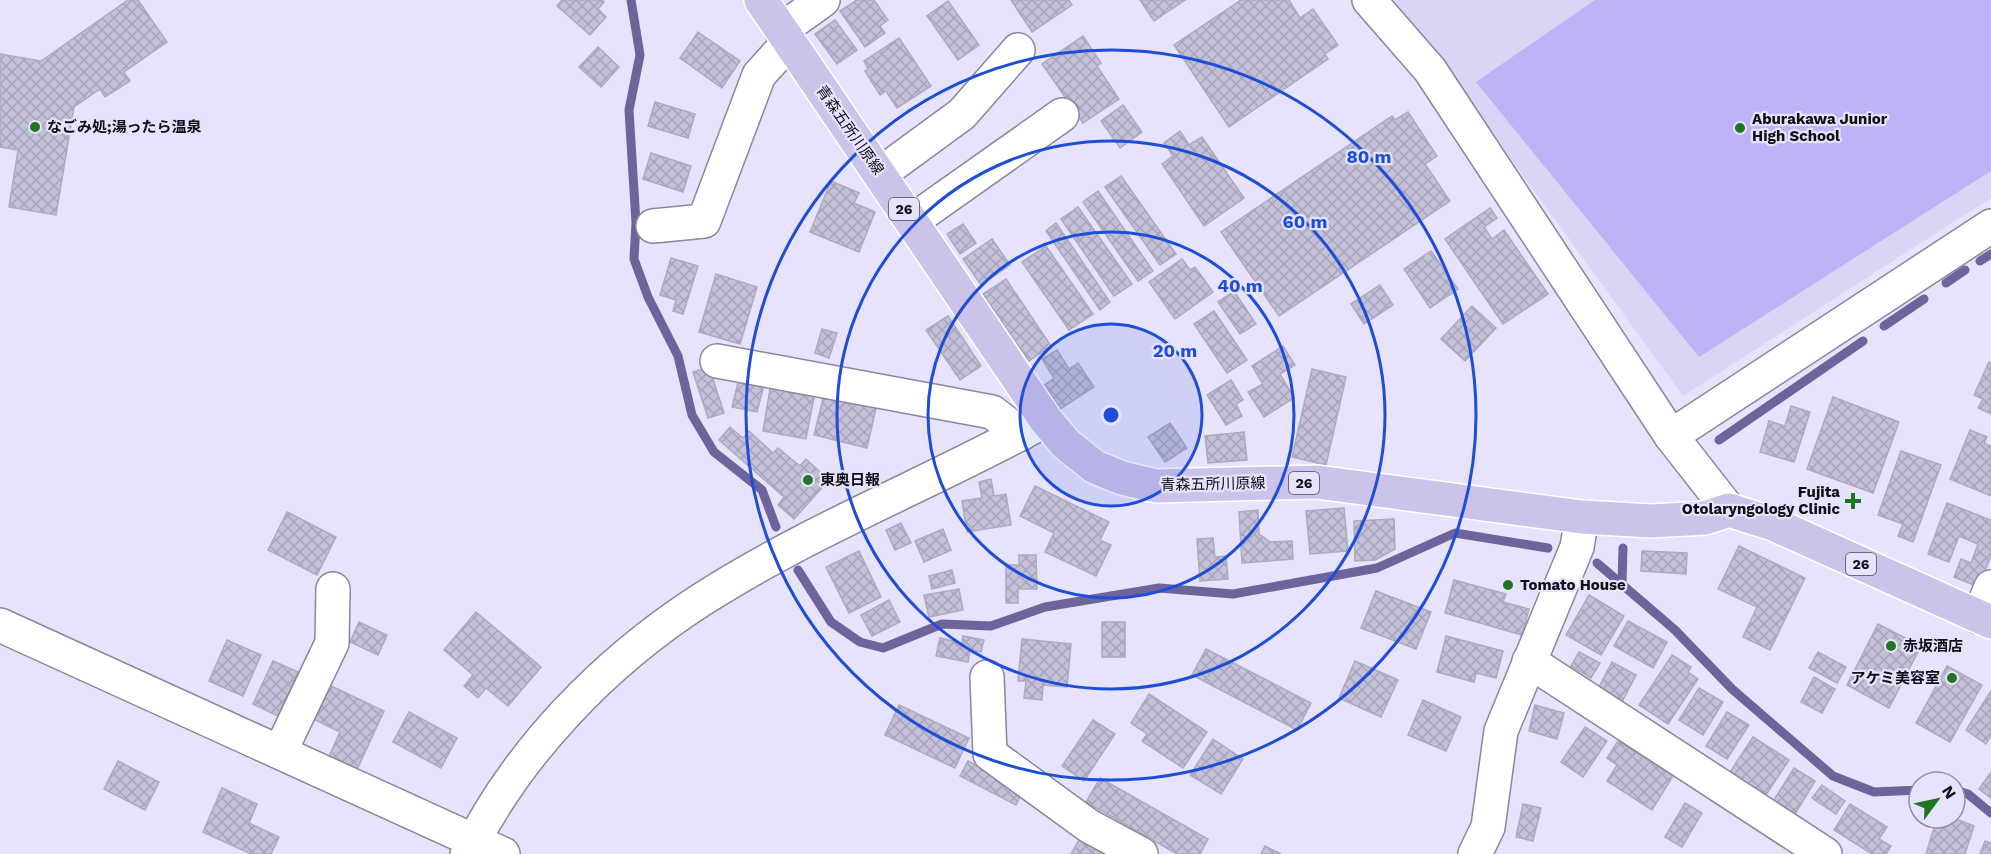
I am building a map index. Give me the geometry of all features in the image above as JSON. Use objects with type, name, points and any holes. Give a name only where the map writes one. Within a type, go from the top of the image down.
[{"type":"main road","name":"青森五所川原線","points":[[760,0],[912,221],[1033,427],[1066,444],[1095,468],[1122,478],[1156,486],[1317,482],[1582,517],[1651,521],[1705,518],[1729,510]]},
{"type":"main road","name":"26","points":[[1729,510],[1773,524],[1985,620]]},
{"type":"street","points":[[653,226],[704,221],[759,75],[785,36],[824,0]]},
{"type":"street","points":[[1369,0],[1430,70],[1671,436],[1729,510]]},
{"type":"street","points":[[880,174],[962,114],[1018,50]]},
{"type":"street","points":[[912,221],[1062,115]]},
{"type":"street","points":[[1671,436],[1991,226]]},
{"type":"street","points":[[717,361],[992,412],[1033,427]]},
{"type":"street","points":[[471,847],[516,774],[555,725],[630,651],[700,600],[784,552],[1033,427]]},
{"type":"street","points":[[1475,854],[1488,827],[1501,731],[1577,547],[1582,517]]},
{"type":"street","points":[[1985,620],[1991,587]]},
{"type":"street","points":[[280,752],[332,643],[333,589]]},
{"type":"street","points":[[0,625],[280,752],[471,847],[503,854]]},
{"type":"street","points":[[1529,661],[1825,854]]},
{"type":"street","points":[[987,677],[990,754],[1089,826],[1141,854]]},
{"type":"shaded area","name":"Aburakawa Junior High School","points":[[1387,0],[1991,0],[1991,198],[1683,396],[1437,57]]},
{"type":"shaded area","name":"Aburakawa Junior High School","points":[[1595,0],[1991,0],[1991,171],[1699,357],[1476,82]]},
{"type":"building","name":"なごみ処;湯ったら温泉","points":[[128,0],[138,0],[167,42],[124,72],[130,81],[105,97],[100,89],[74,107],[56,215],[9,207],[18,150],[0,147],[0,54],[41,61]]},
{"type":"building","points":[[562,0],[602,0],[604,2],[598,9],[606,17],[590,35],[557,6]]},
{"type":"building","points":[[857,0],[874,0],[888,20],[880,26],[885,33],[865,47],[840,11]]},
{"type":"building","points":[[1011,0],[1069,0],[1072,5],[1032,32]]},
{"type":"building","points":[[1140,0],[1185,0],[1154,21]]},
{"type":"building","points":[[1241,0],[1289,0],[1300,18],[1313,9],[1338,45],[1325,54],[1328,59],[1229,127],[1174,45]]},
{"type":"building","points":[[948,1],[979,45],[958,60],[927,16]]},
{"type":"building","points":[[835,20],[857,50],[837,64],[815,34]]},
{"type":"building","points":[[698,32],[740,61],[722,88],[680,58]]},
{"type":"building","points":[[1083,36],[1101,63],[1097,66],[1119,99],[1083,123],[1042,64]]},
{"type":"building","points":[[899,38],[931,86],[897,108],[886,91],[880,95],[865,71],[868,69],[864,61]]},
{"type":"building","points":[[598,47],[619,67],[601,87],[579,67]]},
{"type":"building","points":[[655,102],[695,114],[688,138],[648,126]]},
{"type":"building","points":[[1123,105],[1142,132],[1120,148],[1101,121]]},
{"type":"building","points":[[1408,112],[1437,156],[1425,164],[1450,201],[1279,316],[1221,232],[1392,116],[1395,120]]},
{"type":"building","points":[[1180,131],[1189,145],[1202,137],[1244,198],[1204,226],[1162,164],[1173,156],[1164,143]]},
{"type":"building","points":[[651,153],[691,166],[683,192],[643,179]]},
{"type":"building","points":[[1121,176],[1176,254],[1160,265],[1105,187]]},
{"type":"building","points":[[831,181],[859,193],[854,203],[875,212],[859,252],[810,232]]},
{"type":"building","points":[[1098,191],[1153,271],[1138,281],[1083,202]]},
{"type":"building","points":[[1078,207],[1132,284],[1114,296],[1061,219]]},
{"type":"building","points":[[1490,208],[1497,218],[1484,227],[1492,239],[1504,230],[1548,294],[1503,324],[1445,239]]},
{"type":"building","points":[[1056,223],[1110,302],[1100,310],[1046,231]]},
{"type":"building","points":[[963,224],[976,243],[960,254],[947,234]]},
{"type":"building","points":[[992,239],[1010,265],[981,285],[963,259]]},
{"type":"building","points":[[1046,246],[1093,314],[1069,330],[1022,262]]},
{"type":"building","points":[[1431,251],[1458,289],[1430,308],[1404,269]]},
{"type":"building","points":[[671,258],[698,266],[683,314],[673,311],[676,300],[660,295]]},
{"type":"building","points":[[1182,259],[1190,270],[1195,267],[1213,292],[1175,319],[1149,282]]},
{"type":"building","points":[[716,274],[757,287],[740,344],[699,332]]},
{"type":"building","points":[[1006,279],[1051,346],[1029,361],[983,294]]},
{"type":"building","points":[[1380,285],[1393,305],[1364,324],[1351,304]]},
{"type":"building","points":[[1234,291],[1256,324],[1240,334],[1218,302]]},
{"type":"building","points":[[1472,306],[1496,328],[1465,361],[1441,339]]},
{"type":"building","points":[[1214,311],[1247,360],[1227,373],[1194,324]]},
{"type":"building","points":[[948,316],[981,366],[960,380],[926,330]]},
{"type":"building","points":[[822,329],[837,333],[829,358],[815,353]]},
{"type":"building","points":[[1283,346],[1295,365],[1280,374],[1294,398],[1264,417],[1248,392],[1263,384],[1252,366]]},
{"type":"building","points":[[1057,350],[1069,369],[1078,363],[1094,387],[1060,409],[1045,385],[1054,378],[1042,359]]},
{"type":"building","points":[[1989,362],[1991,363],[1991,414],[1978,408],[1983,399],[1974,395]]},
{"type":"building","points":[[709,367],[724,413],[708,418],[693,372]]},
{"type":"building","points":[[1312,369],[1346,377],[1326,465],[1292,457]]},
{"type":"building","points":[[740,375],[765,381],[757,412],[732,407]]},
{"type":"building","points":[[1231,380],[1243,400],[1236,404],[1242,416],[1226,425],[1207,395]]},
{"type":"building","points":[[771,383],[815,392],[806,439],[763,431]]},
{"type":"building","points":[[824,395],[876,408],[867,448],[814,435]]},
{"type":"building","points":[[1833,397],[1899,422],[1873,493],[1807,469]]},
{"type":"building","points":[[1791,406],[1810,412],[1794,462],[1760,452],[1769,421],[1785,426]]},
{"type":"building","points":[[1170,423],[1187,448],[1165,462],[1148,437]]},
{"type":"building","points":[[730,427],[743,438],[749,431],[773,453],[778,448],[800,466],[806,459],[829,480],[794,519],[778,505],[784,497],[719,440]]},
{"type":"building","points":[[1970,430],[1987,437],[1984,443],[1991,446],[1991,496],[1950,479]]},
{"type":"building","points":[[1244,432],[1247,460],[1208,463],[1205,436]]},
{"type":"building","points":[[1901,451],[1941,465],[1913,542],[1898,536],[1903,524],[1878,515]]},
{"type":"building","points":[[991,479],[994,496],[1006,494],[1011,525],[967,532],[962,501],[982,498],[979,482]]},
{"type":"building","points":[[1035,486],[1109,522],[1100,540],[1111,545],[1096,576],[1045,552],[1054,533],[1020,516]]},
{"type":"building","points":[[1947,503],[1991,520],[1991,555],[1979,587],[1954,577],[1961,559],[1971,563],[1978,544],[1959,536],[1949,562],[1928,554]]},
{"type":"building","points":[[1344,508],[1348,551],[1310,554],[1306,511]]},
{"type":"building","points":[[1258,510],[1259,534],[1270,542],[1292,541],[1293,559],[1242,563],[1239,512]]},
{"type":"building","points":[[287,512],[336,537],[317,575],[268,550]]},
{"type":"building","points":[[1394,519],[1395,549],[1375,560],[1355,561],[1354,521]]},
{"type":"building","points":[[901,523],[911,543],[895,550],[886,530]]},
{"type":"building","points":[[943,529],[951,550],[924,562],[915,541]]},
{"type":"building","points":[[1213,538],[1215,557],[1226,556],[1228,579],[1200,581],[1197,539]]},
{"type":"building","points":[[1739,546],[1805,578],[1770,650],[1743,637],[1757,607],[1718,589]]},
{"type":"building","points":[[859,551],[881,597],[849,613],[826,567]]},
{"type":"building","points":[[1642,551],[1687,553],[1686,574],[1641,571]]},
{"type":"building","points":[[1019,555],[1036,555],[1037,589],[1018,589],[1018,603],[1006,603],[1006,565],[1019,565]]},
{"type":"building","points":[[952,570],[955,583],[932,589],[929,576]]},
{"type":"building","points":[[1454,580],[1506,594],[1503,602],[1529,609],[1522,635],[1445,613]]},
{"type":"building","points":[[959,589],[963,610],[929,617],[924,595]]},
{"type":"building","points":[[1376,591],[1431,612],[1416,649],[1361,628]]},
{"type":"building","points":[[1589,595],[1624,616],[1601,655],[1566,635]]},
{"type":"building","points":[[889,600],[900,622],[872,636],[861,615]]},
{"type":"building","points":[[476,612],[541,667],[508,706],[486,688],[478,698],[464,686],[473,675],[444,650]]},
{"type":"building","points":[[1628,621],[1667,642],[1653,668],[1614,646]]},
{"type":"building","points":[[359,622],[387,635],[378,655],[350,642]]},
{"type":"building","points":[[1102,622],[1125,622],[1125,657],[1102,657]]},
{"type":"building","points":[[1878,624],[1921,646],[1889,708],[1847,685]]},
{"type":"building","points":[[963,636],[984,640],[981,652],[970,650],[968,662],[936,656],[940,638],[962,643]]},
{"type":"building","points":[[1446,636],[1503,651],[1496,678],[1476,673],[1474,682],[1437,672]]},
{"type":"building","points":[[1022,639],[1071,644],[1067,687],[1043,685],[1042,700],[1024,698],[1026,681],[1018,681]]},
{"type":"building","points":[[227,640],[261,655],[243,696],[209,681]]},
{"type":"building","points":[[1206,649],[1311,703],[1297,730],[1192,675]]},
{"type":"building","points":[[1579,652],[1600,663],[1591,678],[1571,666]]},
{"type":"building","points":[[1818,652],[1846,667],[1837,683],[1809,668]]},
{"type":"building","points":[[1672,655],[1691,667],[1688,672],[1698,679],[1668,724],[1639,705]]},
{"type":"building","points":[[273,661],[298,672],[278,716],[253,704]]},
{"type":"building","points":[[1355,661],[1398,680],[1381,717],[1339,698]]},
{"type":"building","points":[[1612,662],[1636,675],[1622,702],[1598,689]]},
{"type":"building","points":[[1947,666],[1982,685],[1950,742],[1916,723]]},
{"type":"building","points":[[1814,677],[1835,689],[1822,713],[1801,702]]},
{"type":"building","points":[[323,682],[384,711],[355,774],[327,761],[340,732],[307,716]]},
{"type":"building","points":[[1699,688],[1723,702],[1703,735],[1679,720]]},
{"type":"building","points":[[1991,691],[1991,735],[1986,744],[1966,730]]},
{"type":"building","points":[[1149,694],[1207,732],[1183,768],[1142,741],[1147,734],[1131,723]]},
{"type":"building","points":[[1423,700],[1461,717],[1446,751],[1408,735]]},
{"type":"building","points":[[899,705],[969,738],[955,768],[885,735]]},
{"type":"building","points":[[1535,705],[1564,713],[1557,739],[1529,731]]},
{"type":"building","points":[[409,712],[457,738],[441,768],[393,742]]},
{"type":"building","points":[[1727,712],[1749,725],[1727,759],[1706,746]]},
{"type":"building","points":[[1093,720],[1115,734],[1084,781],[1062,766]]},
{"type":"building","points":[[1585,727],[1607,741],[1583,777],[1561,762]]},
{"type":"building","points":[[1753,737],[1789,760],[1766,795],[1730,772]]},
{"type":"building","points":[[1213,739],[1243,759],[1221,794],[1190,775]]},
{"type":"building","points":[[1618,741],[1673,776],[1652,810],[1607,781],[1617,765],[1607,758]]},
{"type":"building","points":[[118,761],[159,782],[145,810],[104,789]]},
{"type":"building","points":[[968,761],[1024,789],[1016,805],[960,776]]},
{"type":"building","points":[[1794,768],[1815,781],[1794,816],[1772,803]]},
{"type":"building","points":[[1991,772],[1991,798],[1979,789]]},
{"type":"building","points":[[1100,778],[1208,839],[1200,854],[1177,854],[1086,802]]},
{"type":"building","points":[[1822,785],[1845,801],[1836,814],[1812,798]]},
{"type":"building","points":[[222,788],[257,804],[249,823],[279,837],[271,854],[251,854],[203,832]]},
{"type":"building","points":[[1685,803],[1702,813],[1682,847],[1665,837]]},
{"type":"building","points":[[1523,804],[1541,808],[1533,841],[1516,837]]},
{"type":"building","points":[[1850,804],[1887,827],[1879,839],[1891,846],[1886,854],[1872,854],[1834,830]]},
{"type":"building","points":[[1967,823],[1974,826],[1965,854],[1926,854],[1933,830],[1967,830]]},
{"type":"building","points":[[1080,838],[1109,854],[1071,854]]},
{"type":"building","points":[[1985,841],[1991,843],[1991,854],[1980,854]]},
{"type":"building","points":[[1265,846],[1281,854],[1261,854]]},
{"type":"waterway","points":[[631,0],[640,55],[629,110],[636,223],[634,259],[648,297],[678,356],[692,415],[714,452],[762,490],[776,527]]},
{"type":"waterway","points":[[1980,261],[1991,254]]},
{"type":"waterway","points":[[1946,283],[1965,270]]},
{"type":"waterway","points":[[1884,326],[1924,299]]},
{"type":"waterway","points":[[1719,440],[1863,341]]},
{"type":"waterway","points":[[798,570],[831,622],[860,642],[883,648],[942,624],[991,626],[1045,607],[1159,588],[1233,594],[1377,568],[1455,533],[1548,548]]},
{"type":"waterway","points":[[1622,582],[1623,548]]},
{"type":"waterway","points":[[1597,563],[1675,630],[1732,689],[1833,776],[1874,792],[1907,791]]},
{"type":"waterway","points":[[1967,794],[1991,813]]},
{"type":"place","name":"なごみ処;湯ったら温泉","points":[[35,127]]},
{"type":"place","name":"Aburakawa Junior High School","points":[[1740,128]]},
{"type":"place","name":"東奥日報","points":[[808,480]]},
{"type":"place","name":"Fujita Otolaryngology Clinic","points":[[1853,501]]},
{"type":"place","name":"Tomato House","points":[[1508,585]]},
{"type":"place","name":"赤坂酒店","points":[[1891,646]]},
{"type":"place","name":"アケミ美容室","points":[[1952,678]]}]
